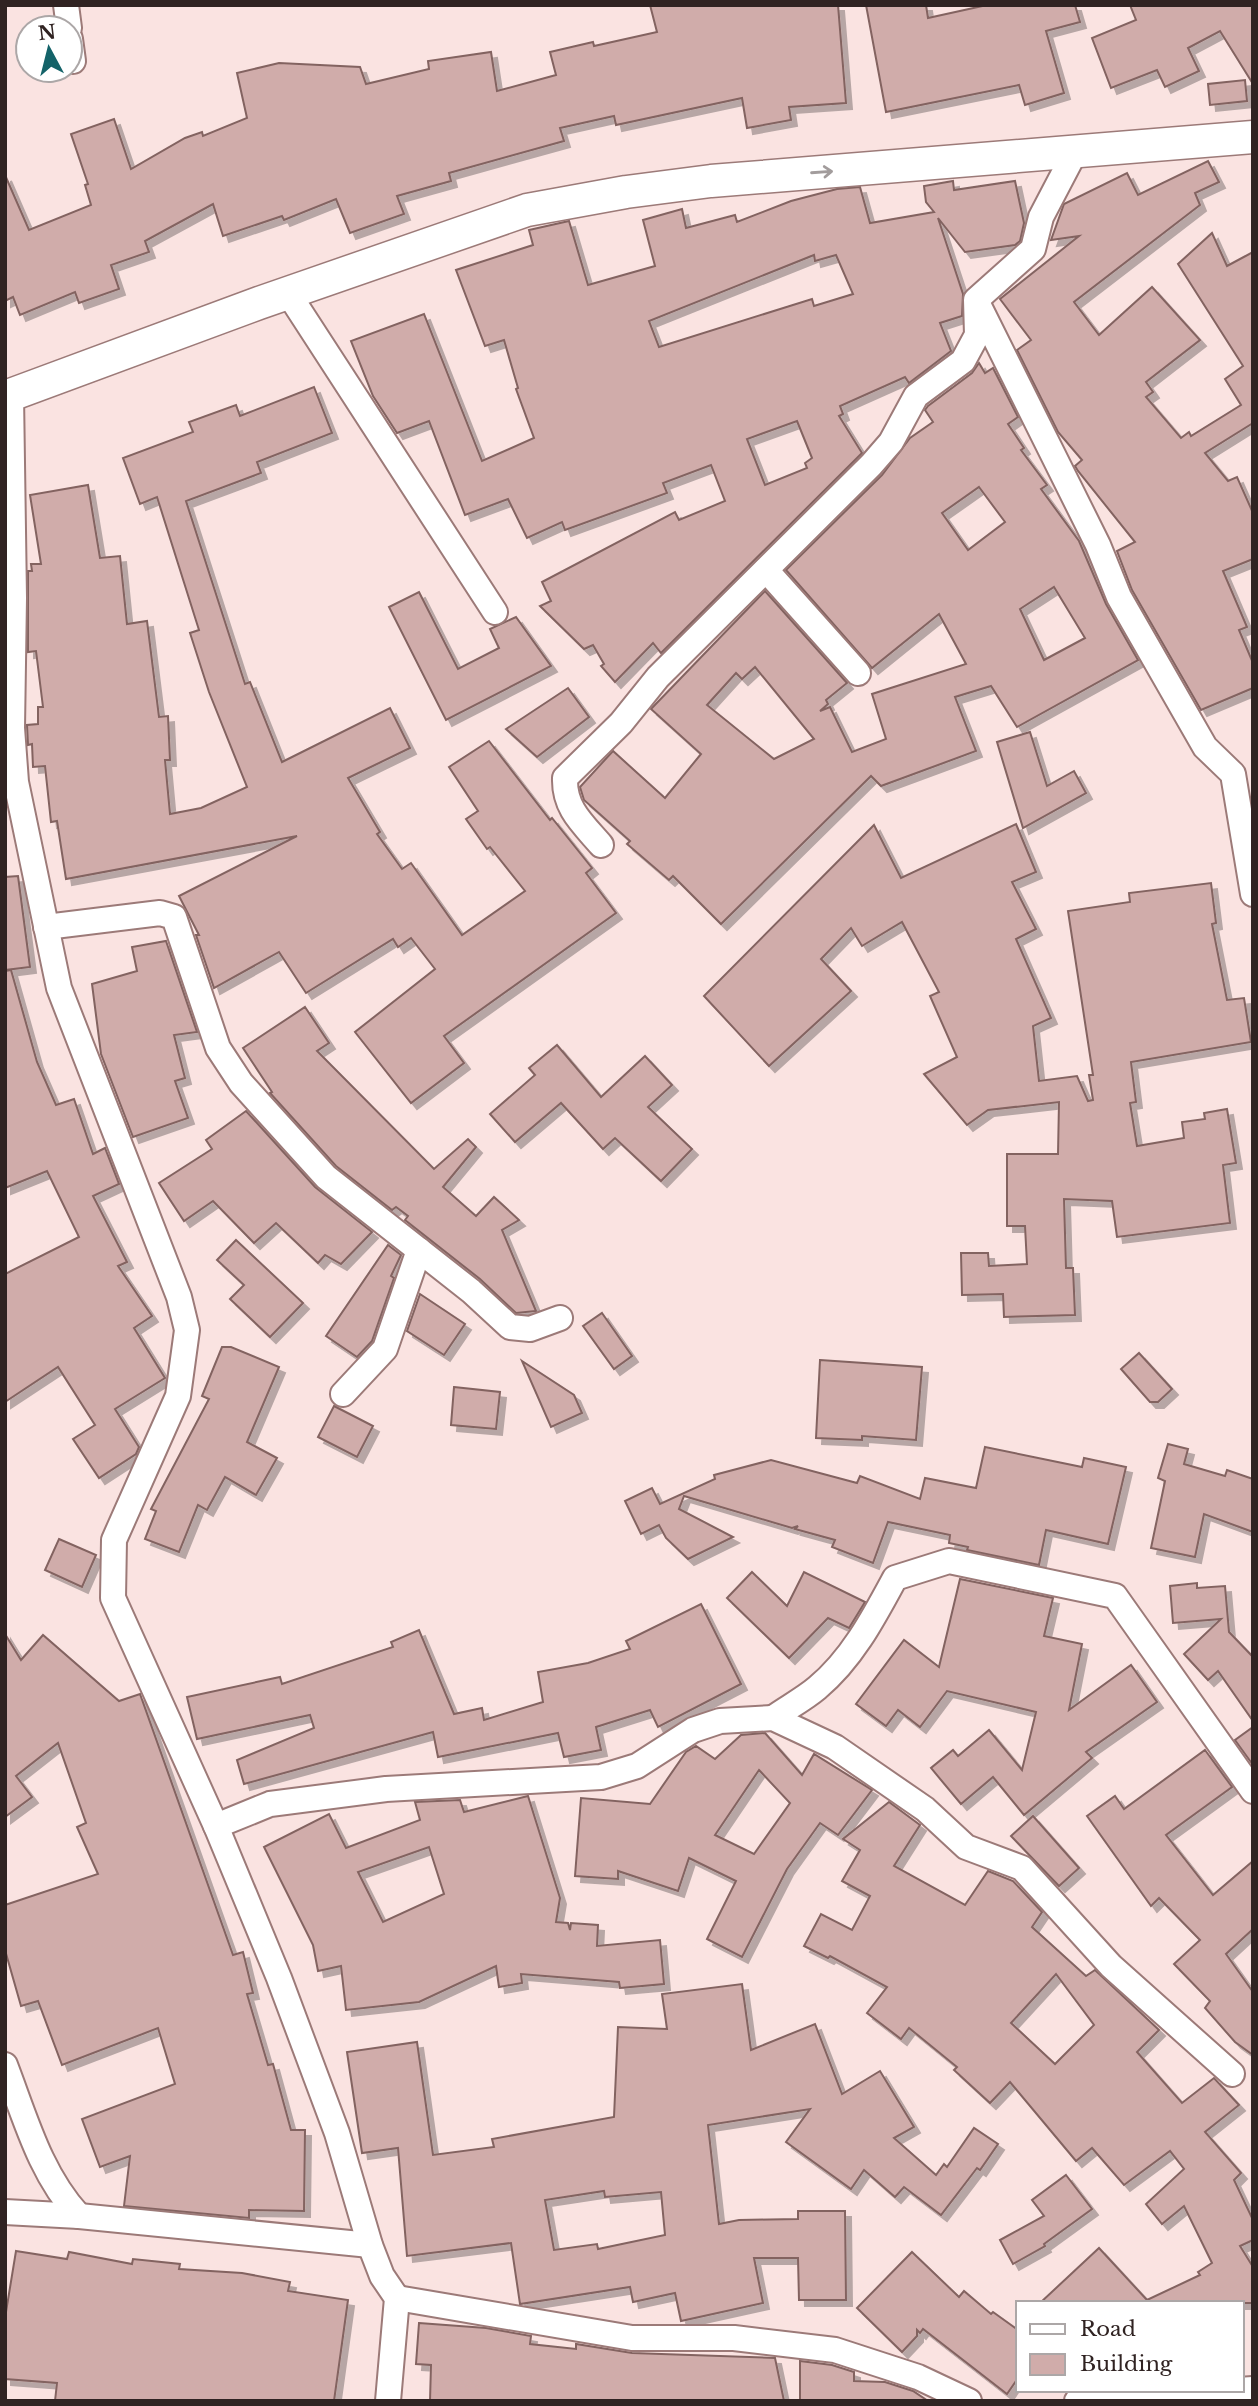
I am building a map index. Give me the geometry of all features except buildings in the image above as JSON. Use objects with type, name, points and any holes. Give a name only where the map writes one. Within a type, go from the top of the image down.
[{"type":"main road","points":[[7,389],[470,209],[583,178],[753,157],[1253,120]]},
{"type":"main road","points":[[7,389],[496,220],[558,204],[711,181],[1253,137]]},
{"type":"street","points":[[601,845],[572,812],[565,796],[565,778],[621,723],[658,677],[891,442],[916,396],[963,361],[976,335],[976,300],[1033,249],[1041,217],[1075,152]]},
{"type":"street","points":[[288,293],[495,612]]},
{"type":"street","points":[[976,300],[1098,545],[1119,597],[1205,747],[1243,773],[1253,894]]},
{"type":"street","points":[[7,389],[15,598],[12,728],[16,782],[58,988],[176,1288],[187,1330],[177,1396],[114,1540],[113,1598],[216,1826],[279,1978],[332,2120],[370,2245],[382,2276],[397,2298],[388,2401]]},
{"type":"street","points":[[766,570],[858,674]]},
{"type":"street","points":[[46,927],[160,913],[174,917],[218,1048],[241,1083],[326,1177],[471,1290],[510,1327],[530,1329],[559,1318]]},
{"type":"street","points":[[343,1394],[385,1349],[418,1250]]},
{"type":"street","points":[[773,1718],[819,1687],[844,1659],[862,1637],[895,1578],[949,1561],[1115,1596],[1253,1791]]},
{"type":"street","points":[[216,1826],[270,1804],[360,1792],[601,1777],[637,1766],[693,1730],[720,1721],[773,1718],[835,1748],[925,1809],[967,1846],[1022,1868],[1111,1966],[1232,2074]]},
{"type":"street","points":[[5,2065],[42,2161],[59,2195],[79,2216]]},
{"type":"street","points":[[5,2212],[79,2216],[370,2245]]},
{"type":"street","points":[[397,2298],[632,2339],[734,2338],[835,2350],[918,2377],[968,2401]]},
{"type":"street","points":[[1077,2401],[1209,2392]]}]
